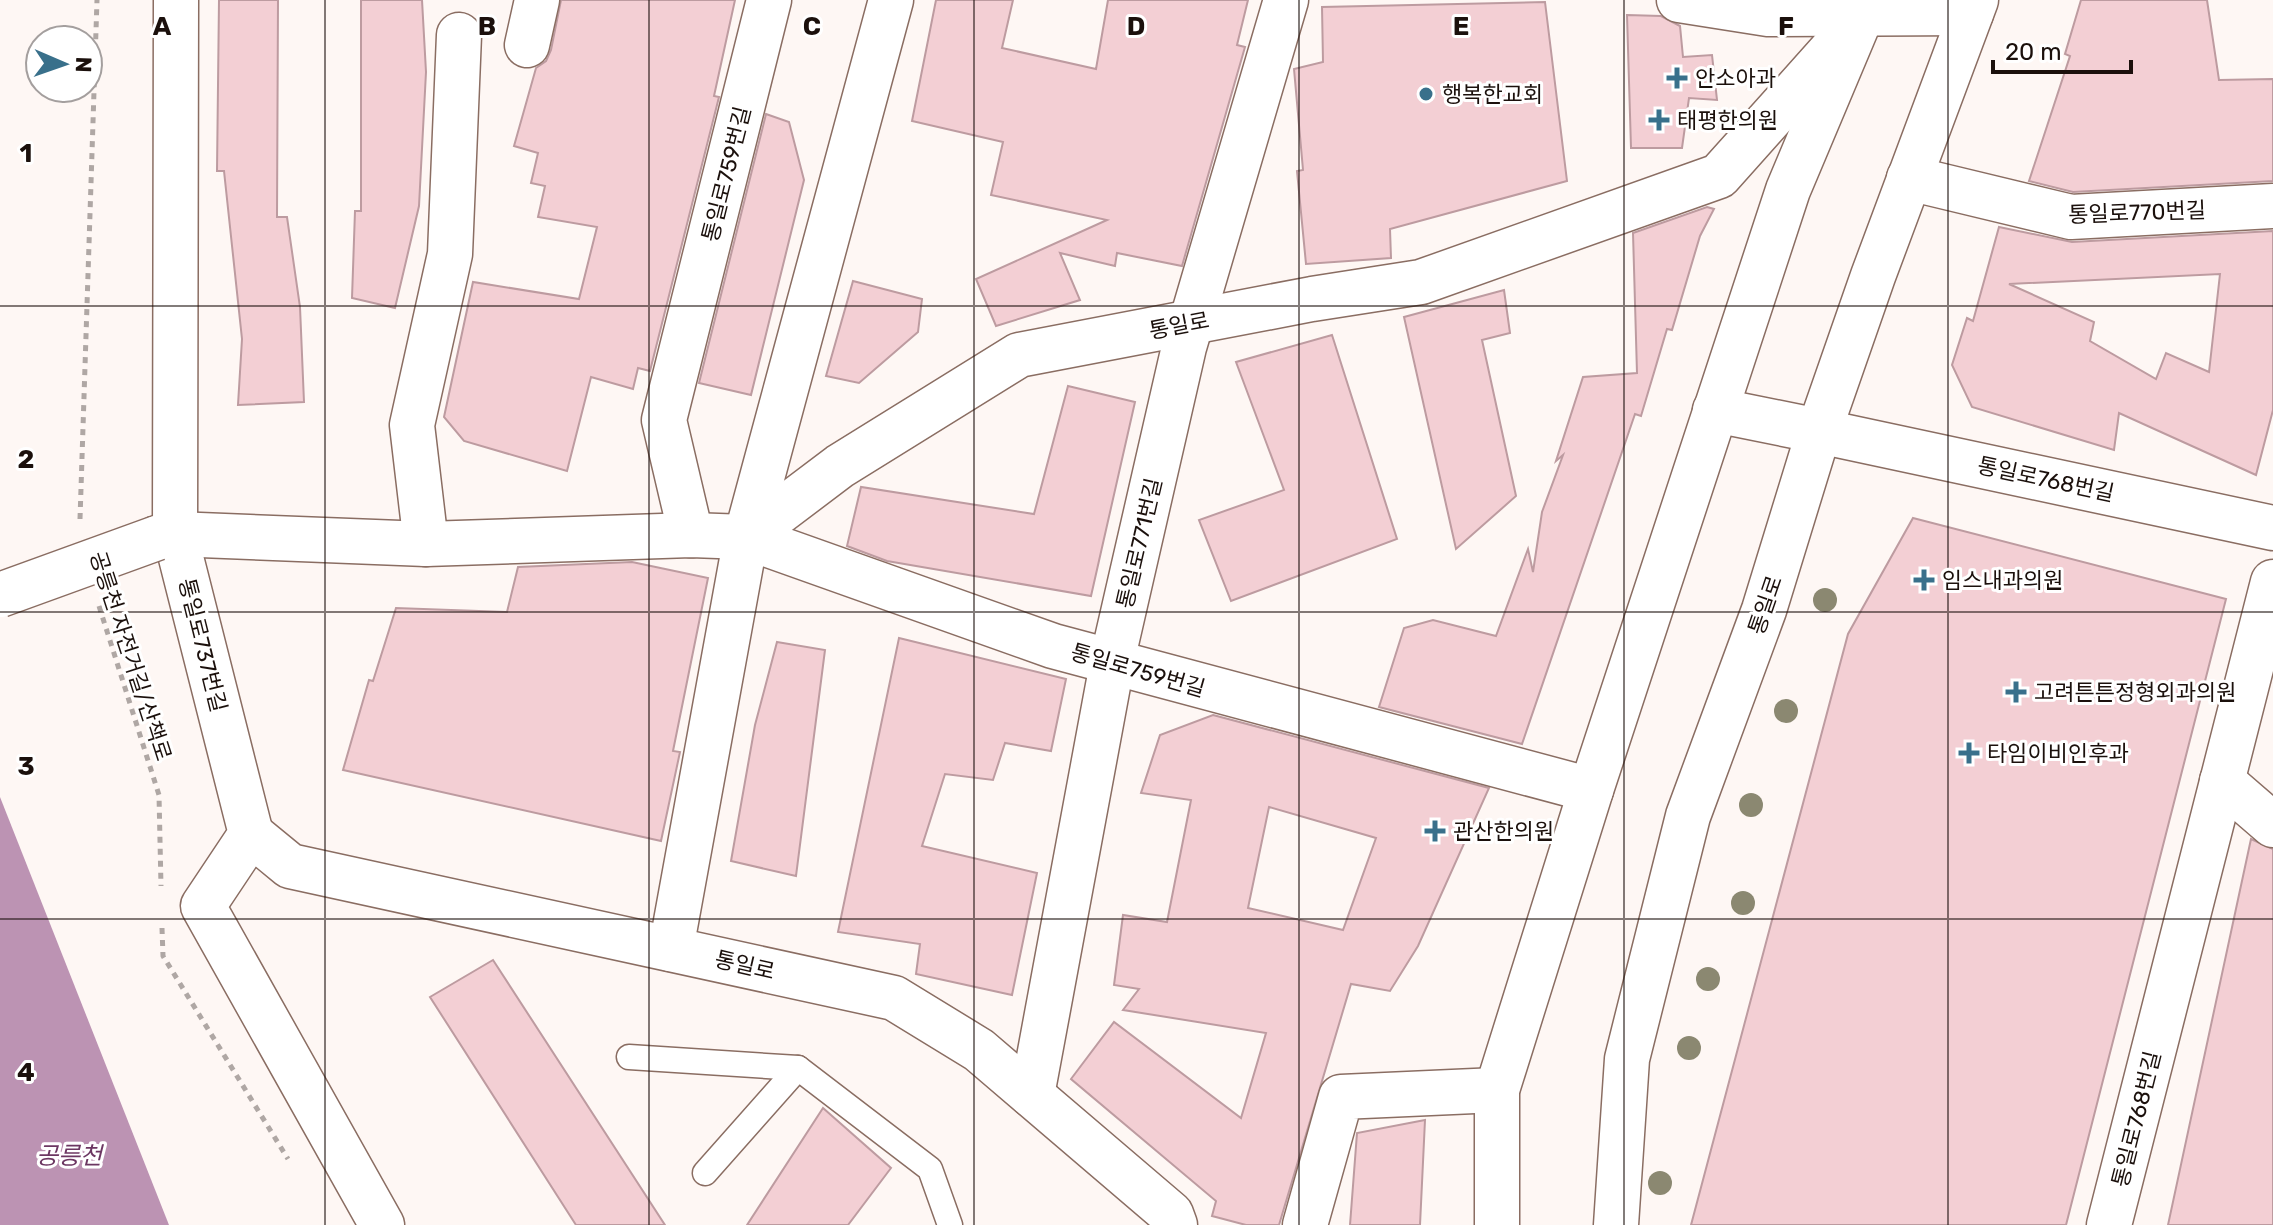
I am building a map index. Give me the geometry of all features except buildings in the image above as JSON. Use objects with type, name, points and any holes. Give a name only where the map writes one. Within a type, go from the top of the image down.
[{"type":"street","name":"통일로737번길","points":[[176,0],[166,536],[251,834]]},
{"type":"street","points":[[527,45],[537,0]]},
{"type":"street","name":"통일로759번길","points":[[691,535],[664,420],[769,0]]},
{"type":"street","points":[[671,949],[746,537],[891,0]]},
{"type":"street","name":"통일로771번길","points":[[1032,1095],[1112,663],[1192,322],[1286,0]]},
{"type":"street","points":[[1679,0],[1768,14],[1866,7],[1974,6]]},
{"type":"street","name":"통일로","points":[[1616,1225],[1627,1059],[1688,816],[1764,610],[1819,431],[1974,6]]},
{"type":"street","points":[[1497,1225],[1497,1090],[1591,790],[1788,190],[1866,7]]},
{"type":"street","name":"통일로","points":[[746,537],[840,466],[1019,355],[1421,282],[1719,176],[1866,7]]},
{"type":"street","points":[[426,544],[412,425],[450,254],[459,35]]},
{"type":"street","name":"통일로770번길","points":[[1909,178],[2071,217],[2273,206]]},
{"type":"street","name":"통일로768번길","points":[[1715,410],[2273,528]]},
{"type":"street","name":"통일로759번길","points":[[166,536],[426,544],[691,535],[746,537],[1053,646],[1591,790]]},
{"type":"street","points":[[0,595],[166,536]]},
{"type":"street","name":"통일로768번길","points":[[2109,1225],[2273,582]]},
{"type":"street","points":[[2222,781],[2273,825]]},
{"type":"street","points":[[251,834],[203,906],[382,1225]]},
{"type":"street","name":"통일로","points":[[251,834],[290,866],[894,998],[979,1050],[1171,1214],[1175,1225]]},
{"type":"street","points":[[1305,1225],[1341,1097],[1497,1090]]},
{"type":"lane","points":[[629,1057],[798,1068],[930,1169],[950,1225]]},
{"type":"lane","points":[[705,1173],[798,1068]]},
{"type":"path","name":"공릉천 자전거길/산책로","points":[[79,526],[97,0]]},
{"type":"path","name":"공릉천 자전거길/산책로","points":[[95,592],[159,795],[161,897]]},
{"type":"path","points":[[162,912],[163,956],[296,1171]]},
{"type":"water","name":"공릉천","points":[[0,797],[169,1225],[0,1225]]},
{"type":"place","name":"안소아과","points":[[1677,78]]},
{"type":"place","name":"행복한교회","points":[[1426,94]]},
{"type":"place","name":"태평한의원","points":[[1659,120]]},
{"type":"place","name":"임스내과의원","points":[[1924,580]]},
{"type":"place","name":"고려튼튼정형외과의원","points":[[2016,692]]},
{"type":"place","name":"타임이비인후과","points":[[1969,753]]},
{"type":"place","name":"관산한의원","points":[[1435,831]]}]
